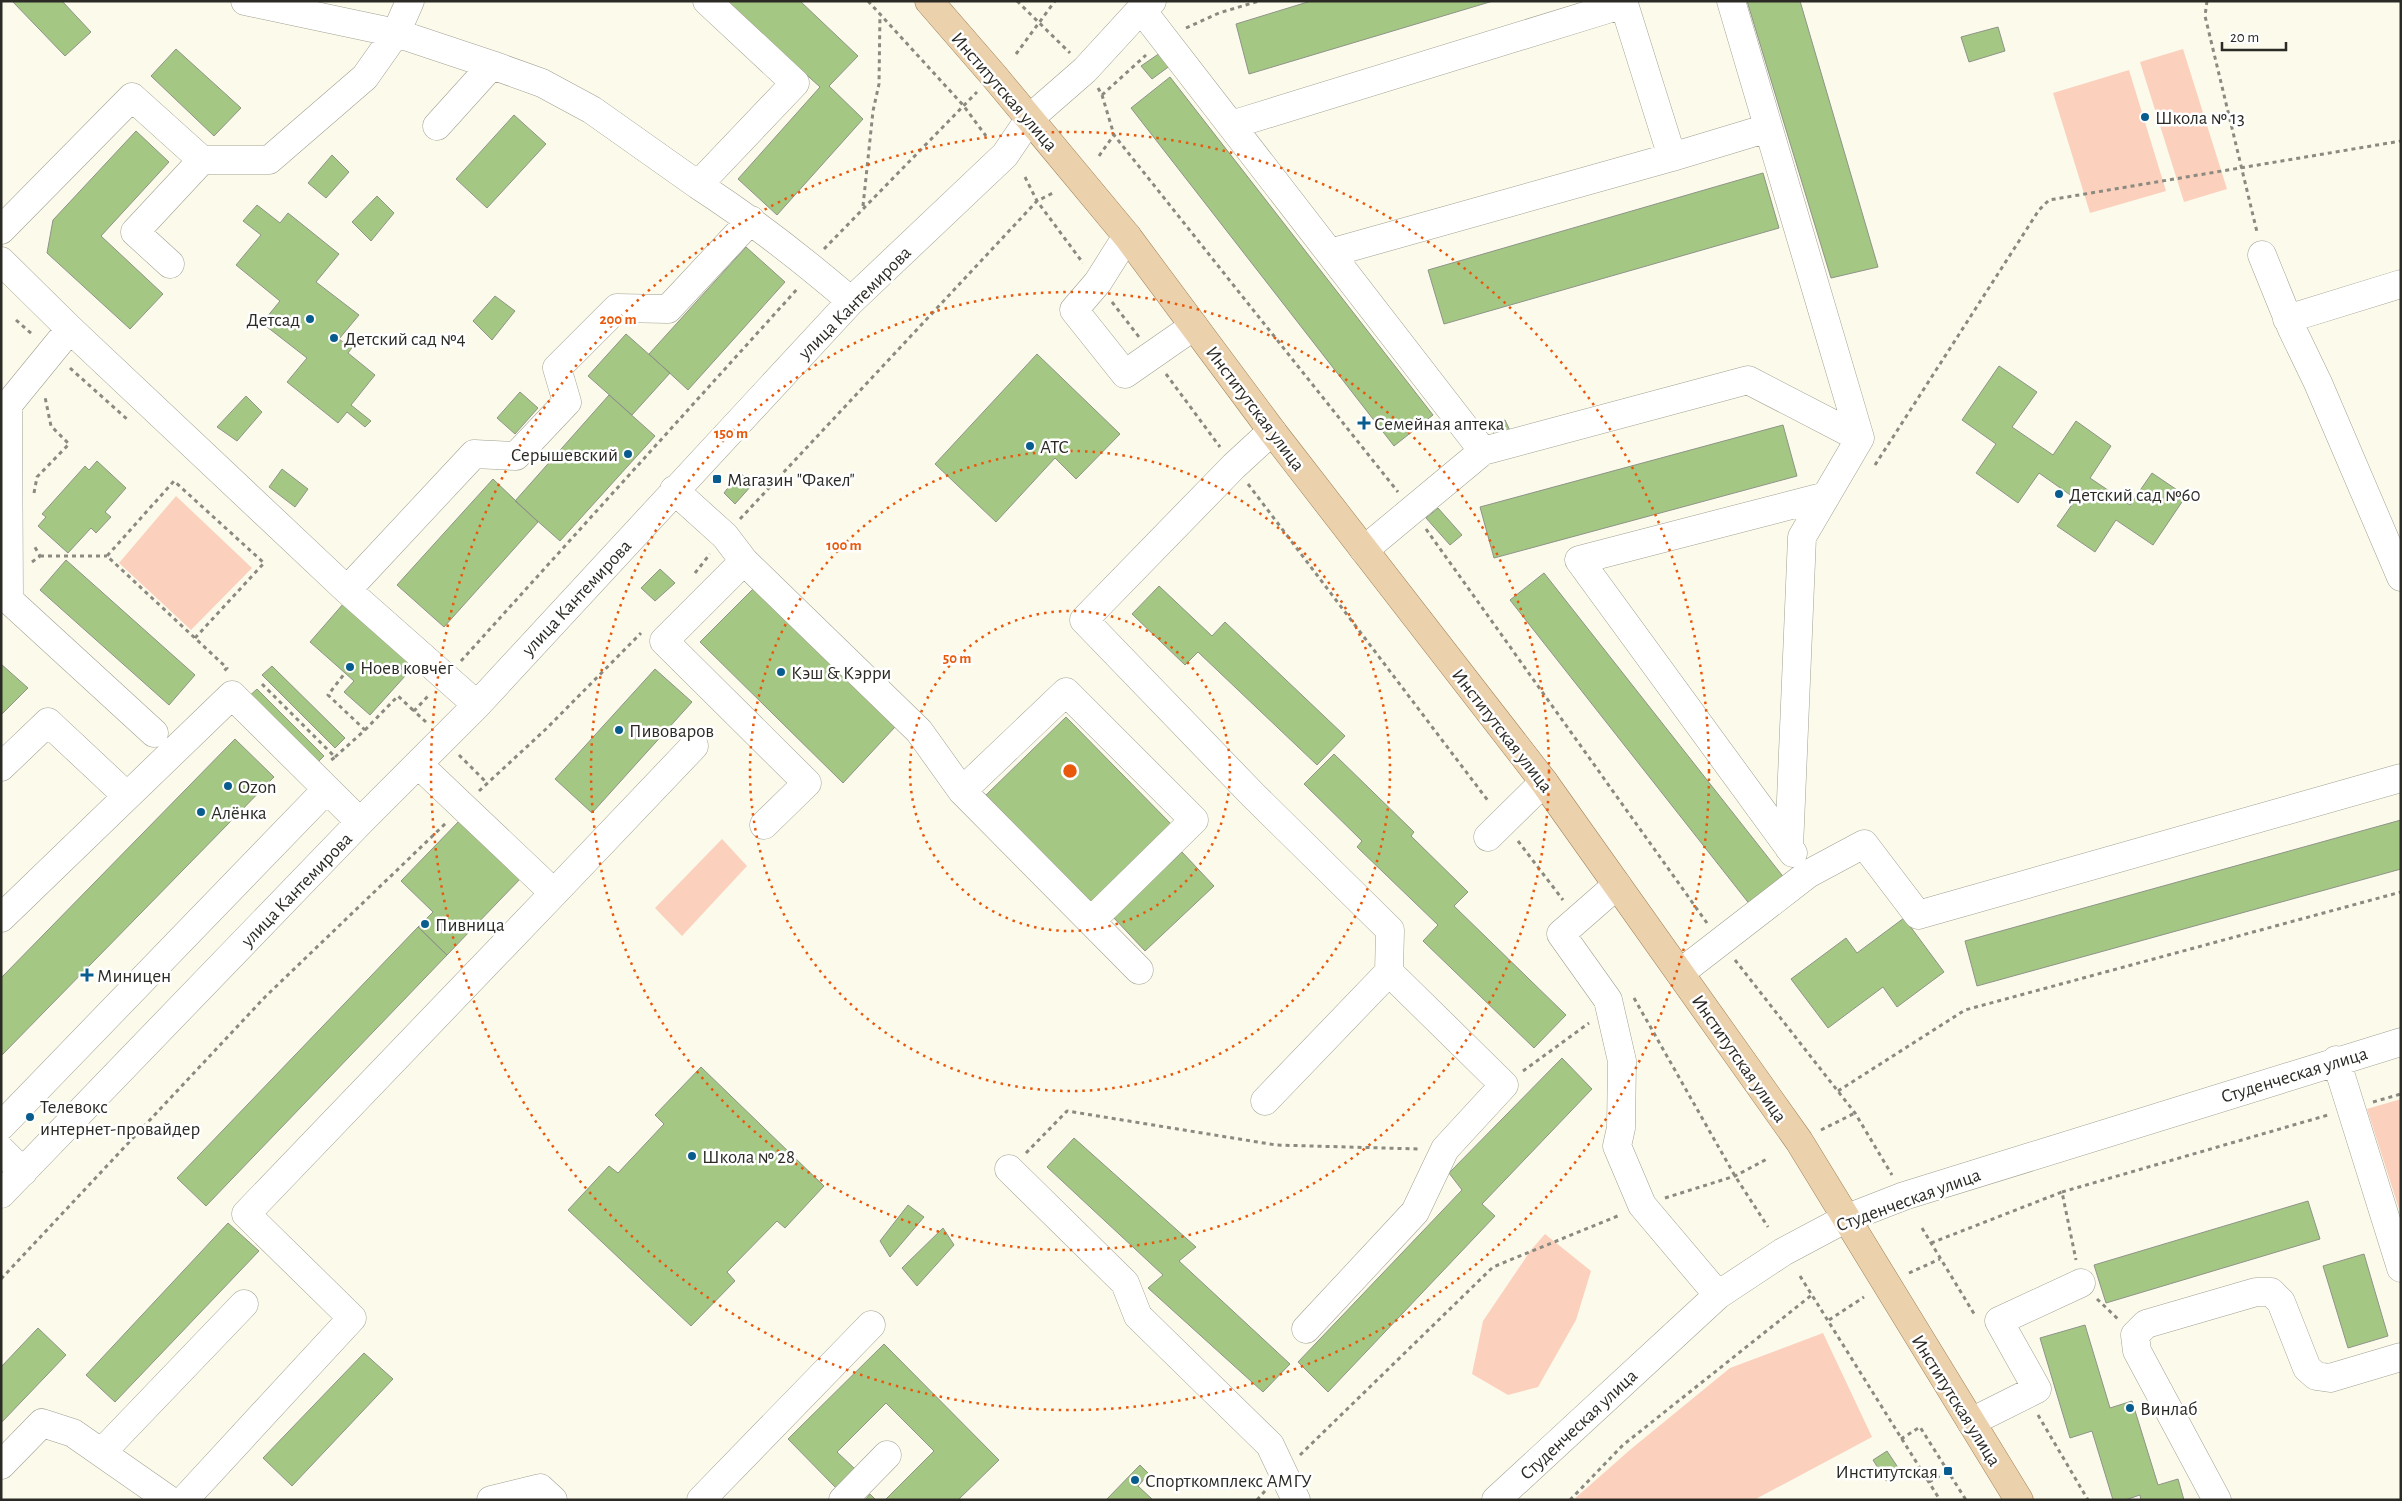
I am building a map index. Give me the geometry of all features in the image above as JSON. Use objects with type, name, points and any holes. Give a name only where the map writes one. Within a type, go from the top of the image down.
[{"type":"main road","name":"Институтская улица","points":[[928,1],[1030,118],[1127,236],[1272,431],[1544,782],[1799,1142],[2019,1500]]},
{"type":"street","points":[[245,1],[396,33],[542,83],[592,110],[751,220],[811,266],[852,301]]},
{"type":"street","points":[[1,230],[132,97],[202,160],[269,160],[366,77],[396,33],[410,1]]},
{"type":"street","points":[[698,184],[795,83],[707,1]]},
{"type":"street","points":[[1732,1],[1860,438],[1802,537],[1789,848]]},
{"type":"street","points":[[1231,125],[1623,3],[1672,157]]},
{"type":"street","points":[[1146,5],[1231,125],[1483,451]]},
{"type":"street","name":"улица Кантемирова","points":[[1,1194],[360,822],[477,705],[674,490],[852,301],[1004,155],[1030,118],[1085,70],[1146,5]]},
{"type":"street","points":[[437,126],[492,66]]},
{"type":"street","points":[[1330,253],[1758,131]]},
{"type":"street","points":[[170,264],[135,232],[202,160]]},
{"type":"street","points":[[347,590],[474,454],[516,456],[567,402],[557,368],[617,308],[668,309],[751,220]]},
{"type":"street","points":[[1127,236],[1098,282],[1074,310],[1125,374],[1194,326]]},
{"type":"street","points":[[2262,255],[2287,318],[2318,383],[2401,577]]},
{"type":"street","points":[[1,261],[70,329],[347,590],[477,705]]},
{"type":"street","points":[[2287,318],[2401,284]]},
{"type":"street","points":[[70,329],[8,405],[9,600],[154,733]]},
{"type":"street","points":[[1364,550],[1483,451],[1748,380],[1860,438]]},
{"type":"street","points":[[1265,1101],[1389,972],[1390,930],[1253,795],[1084,620],[1234,466],[1272,431]]},
{"type":"street","points":[[674,490],[725,536],[744,561],[919,731],[962,791],[1139,970]]},
{"type":"street","points":[[1808,874],[1579,560],[1826,496]]},
{"type":"street","points":[[744,561],[664,640],[807,783],[764,825]]},
{"type":"street","points":[[962,791],[1066,692],[1194,820],[1091,921]]},
{"type":"street","points":[[1,918],[232,695],[360,822]]},
{"type":"street","points":[[1,767],[48,722],[128,796]]},
{"type":"street","points":[[184,1500],[352,1318],[246,1214],[694,746]]},
{"type":"street","points":[[418,764],[554,893]]},
{"type":"street","points":[[1680,973],[1808,874],[1864,844],[1918,915],[2401,778]]},
{"type":"street","points":[[1496,829],[1544,782]]},
{"type":"street","points":[[1,1126],[326,790]]},
{"type":"street","points":[[1617,884],[1561,934],[1608,1000],[1619,999],[1622,1061],[1621,1128],[1617,1146],[1642,1206],[1718,1295]]},
{"type":"street","points":[[1306,1329],[1415,1212],[1445,1150],[1504,1085],[1389,972]]},
{"type":"street","name":"Студенческая улица","points":[[1496,1500],[1718,1295],[1784,1252],[1845,1219],[1904,1196],[2336,1060],[2401,1042]]},
{"type":"street","points":[[2336,1060],[2401,1268]]},
{"type":"street","points":[[1,1150],[23,1172]]},
{"type":"street","points":[[1009,1170],[1125,1283],[1138,1316],[1270,1445],[1296,1500]]},
{"type":"street","points":[[1971,1422],[2037,1389],[1999,1321],[2081,1283]]},
{"type":"street","points":[[2217,1500],[2137,1351],[2135,1335],[2146,1324],[2256,1292],[2271,1292],[2281,1302],[2307,1368],[2316,1376],[2330,1378],[2401,1357]]},
{"type":"street","points":[[102,1451],[244,1304]]},
{"type":"street","points":[[701,1500],[871,1325]]},
{"type":"street","points":[[1,1465],[42,1423],[73,1432],[169,1500]]},
{"type":"street","points":[[843,1500],[887,1455]]},
{"type":"street","points":[[491,1500],[540,1488],[553,1500]]},
{"type":"path","points":[[868,1],[963,105],[986,136]]},
{"type":"path","points":[[1017,1],[1072,55]]},
{"type":"path","points":[[1016,54],[1055,1]]},
{"type":"path","points":[[2206,1],[2205,16],[2262,255]]},
{"type":"path","points":[[863,206],[873,111],[879,84],[880,13]]},
{"type":"path","points":[[414,711],[798,290],[811,266],[863,206],[979,90]]},
{"type":"path","points":[[1102,95],[1114,135],[1412,510],[1721,942],[1855,1113],[1893,1177]]},
{"type":"path","points":[[1099,156],[1114,135]]},
{"type":"path","points":[[1870,473],[2039,210],[2049,200],[2401,141]]},
{"type":"path","points":[[1025,177],[1036,201],[1152,354],[1496,829],[1578,919]]},
{"type":"path","points":[[694,575],[725,536],[1036,201],[1055,192]]},
{"type":"path","points":[[34,495],[37,478],[69,444],[51,426],[44,393]]},
{"type":"path","points":[[107,556],[174,481],[264,563],[195,638]]},
{"type":"path","points":[[31,540],[40,556]]},
{"type":"path","points":[[24,567],[40,556],[107,556],[226,668],[220,675]]},
{"type":"path","points":[[1,1279],[265,997],[487,783],[546,729],[644,630]]},
{"type":"path","points":[[345,673],[328,695],[365,730]]},
{"type":"path","points":[[335,757],[398,696],[428,724]]},
{"type":"path","points":[[457,753],[487,783]]},
{"type":"path","points":[[1838,1091],[1965,1010],[2401,892]]},
{"type":"path","points":[[1504,1085],[1619,999],[1768,1227]]},
{"type":"path","points":[[1931,1243],[2062,1192],[2401,1094]]},
{"type":"path","points":[[1009,1170],[1067,1111],[1276,1145],[1445,1150]]},
{"type":"path","points":[[1821,1130],[1855,1113]]},
{"type":"path","points":[[1283,1472],[1492,1266],[1642,1206],[1735,1176],[1767,1158]]},
{"type":"path","points":[[2062,1192],[2081,1283],[2135,1335]]},
{"type":"path","points":[[1908,1274],[1940,1259]]},
{"type":"path","points":[[1800,1276],[1940,1500]]},
{"type":"path","points":[[1570,1500],[1623,1446],[1813,1294]]},
{"type":"path","points":[[1829,1320],[1864,1298]]},
{"type":"path","points":[[1902,1439],[1920,1427],[1966,1500]]},
{"type":"path","points":[[1929,1482],[1948,1471]]},
{"type":"shaded area","points":[[2183,49],[2227,189],[2184,202],[2140,62]]},
{"type":"shaded area","points":[[2129,70],[2166,191],[2090,213],[2053,93]]},
{"type":"shaded area","points":[[176,496],[252,568],[191,630],[119,563]]},
{"type":"shaded area","points":[[722,839],[747,866],[682,936],[655,908]]},
{"type":"shaded area","points":[[2401,1099],[2401,1215],[2367,1109]]},
{"type":"shaded area","points":[[1545,1234],[1591,1271],[1576,1320],[1538,1387],[1508,1395],[1472,1374],[1483,1321],[1531,1250]]},
{"type":"shaded area","points":[[1823,1333],[1872,1437],[1754,1500],[1573,1500],[1631,1449],[1730,1368]]},
{"type":"building","points":[[12,1],[62,1],[91,32],[65,56]]},
{"type":"building","points":[[725,1],[800,1],[858,56],[829,86],[863,119],[777,215],[738,179],[820,87]]},
{"type":"building","points":[[1311,1],[1493,1],[1249,74],[1236,24]]},
{"type":"building","points":[[1747,1],[1800,1],[1878,267],[1831,278]]},
{"type":"building","points":[[1998,27],[2005,51],[1969,62],[1961,37]]},
{"type":"building","points":[[176,49],[241,108],[214,136],[151,76]]},
{"type":"building","points":[[1160,53],[1171,65],[1152,79],[1141,66]]},
{"type":"building","points":[[1170,77],[1433,415],[1394,446],[1131,108]]},
{"type":"building","points":[[514,115],[546,144],[487,208],[456,179]]},
{"type":"building","points":[[136,131],[169,162],[101,236],[163,294],[130,329],[47,253],[53,220]]},
{"type":"building","points":[[332,155],[349,172],[326,198],[308,183]]},
{"type":"building","points":[[1763,173],[1779,228],[1444,324],[1428,270]]},
{"type":"building","points":[[377,196],[394,213],[371,241],[352,222]]},
{"type":"building","name":"Детсад","points":[[257,205],[280,223],[288,213],[339,254],[316,282],[359,315],[339,339],[347,345],[351,336],[357,341],[348,353],[375,375],[351,405],[371,421],[365,427],[347,412],[338,423],[287,382],[307,358],[262,323],[280,301],[236,265],[261,235],[243,221]]},
{"type":"building","points":[[746,247],[785,282],[688,390],[649,354]]},
{"type":"building","points":[[495,296],[515,311],[492,340],[473,321]]},
{"type":"building","points":[[626,334],[670,373],[632,415],[588,376]]},
{"type":"building","name":"АТС","points":[[1037,354],[1120,434],[1076,479],[1055,458],[996,522],[935,464]]},
{"type":"building","points":[[1999,366],[2037,392],[2012,427],[2053,455],[2076,421],[2111,446],[2090,478],[2130,505],[2152,473],[2186,496],[2153,545],[2116,520],[2095,552],[2057,526],[2076,499],[2039,473],[2018,503],[1976,473],[1996,444],[1962,420]]},
{"type":"building","points":[[520,392],[538,408],[515,434],[497,418]]},
{"type":"building","points":[[609,395],[655,436],[560,541],[515,501]]},
{"type":"building","points":[[246,396],[262,412],[237,441],[217,427]]},
{"type":"building","points":[[1505,420],[1513,437],[1498,443],[1491,426]]},
{"type":"building","points":[[1783,425],[1797,476],[1494,558],[1480,507]]},
{"type":"building","points":[[97,461],[126,488],[105,512],[111,517],[96,533],[91,528],[68,553],[38,526],[46,517],[42,514],[85,466],[89,470]]},
{"type":"building","points":[[282,469],[308,489],[295,507],[269,487]]},
{"type":"building","points":[[740,472],[752,485],[735,504],[724,493]]},
{"type":"building","points":[[493,479],[538,522],[444,627],[397,585]]},
{"type":"building","points":[[1438,508],[1462,535],[1450,545],[1426,518]]},
{"type":"building","points":[[66,560],[195,675],[169,705],[40,590]]},
{"type":"building","points":[[660,569],[675,583],[655,601],[641,588]]},
{"type":"building","points":[[1544,573],[1785,879],[1751,906],[1510,600]]},
{"type":"building","points":[[1159,586],[1212,636],[1225,622],[1345,736],[1317,765],[1198,652],[1185,665],[1132,614]]},
{"type":"building","points":[[754,588],[895,727],[843,783],[700,642]]},
{"type":"building","points":[[344,603],[415,665],[370,715],[344,692],[354,681],[310,642]]},
{"type":"building","points":[[1,664],[28,688],[1,715]]},
{"type":"building","points":[[272,666],[345,738],[335,748],[262,675]]},
{"type":"building","points":[[655,669],[692,702],[592,813],[555,779]]},
{"type":"building","points":[[257,689],[324,756],[313,767],[246,699]]},
{"type":"building","points":[[1066,717],[1171,824],[1090,903],[986,795]]},
{"type":"building","points":[[235,739],[274,777],[1,1056],[1,978]]},
{"type":"building","points":[[1334,754],[1414,832],[1411,836],[1468,892],[1454,906],[1566,1015],[1534,1048],[1423,941],[1438,925],[1357,847],[1362,841],[1304,784]]},
{"type":"building","points":[[462,818],[523,876],[447,955],[418,927],[433,912],[401,881]]},
{"type":"building","points":[[2401,820],[2401,869],[1977,986],[1965,941]]},
{"type":"building","points":[[1182,852],[1214,886],[1145,951],[1113,917]]},
{"type":"building","points":[[1904,918],[1944,972],[1897,1007],[1883,987],[1828,1028],[1791,979],[1846,938],[1857,953]]},
{"type":"building","points":[[418,927],[447,955],[206,1206],[177,1178]]},
{"type":"building","points":[[1562,1058],[1592,1089],[1482,1204],[1495,1216],[1328,1392],[1298,1362],[1462,1190],[1449,1173]]},
{"type":"building","points":[[701,1067],[824,1186],[785,1228],[777,1221],[727,1272],[735,1281],[691,1326],[568,1210],[609,1166],[618,1173],[664,1124],[655,1115]]},
{"type":"building","points":[[1074,1138],[1196,1247],[1179,1261],[1290,1364],[1263,1392],[1148,1288],[1163,1275],[1047,1167]]},
{"type":"building","points":[[2308,1201],[2320,1239],[2106,1303],[2094,1265]]},
{"type":"building","points":[[908,1205],[924,1217],[890,1257],[880,1241]]},
{"type":"building","points":[[228,1223],[259,1251],[115,1402],[86,1375]]},
{"type":"building","points":[[943,1228],[954,1245],[917,1286],[902,1268]]},
{"type":"building","points":[[2364,1254],[2388,1336],[2348,1348],[2323,1266]]},
{"type":"building","points":[[2085,1325],[2110,1408],[2132,1401],[2158,1485],[2178,1479],[2184,1500],[2141,1500],[2140,1495],[2125,1500],[2113,1500],[2092,1431],[2070,1438],[2040,1338]]},
{"type":"building","points":[[38,1328],[66,1355],[1,1423],[1,1367]]},
{"type":"building","points":[[884,1344],[999,1460],[958,1500],[885,1500],[934,1451],[886,1403],[837,1452],[855,1469],[836,1488],[788,1439]]},
{"type":"building","points":[[364,1353],[393,1379],[292,1486],[263,1458]]},
{"type":"building","points":[[1887,1451],[1901,1472],[1886,1481],[1873,1460]]},
{"type":"building","name":"Спорткомплекс АМГУ","points":[[1140,1465],[1149,1474],[1138,1486],[1153,1500],[1106,1500]]},
{"type":"building","points":[[870,1494],[876,1500],[865,1500]]},
{"type":"place","name":"Школа № 13","points":[[2145,117]]},
{"type":"place","name":"Детсад","points":[[310,319]]},
{"type":"place","name":"Детский сад №4","points":[[334,338]]},
{"type":"place","name":"Семейная аптека","points":[[1364,423]]},
{"type":"place","name":"АТС","points":[[1030,446]]},
{"type":"place","name":"Серышевский","points":[[628,454]]},
{"type":"place","name":"Магазин \"Факел\"","points":[[717,479]]},
{"type":"place","name":"Детский сад №60","points":[[2059,494]]},
{"type":"place","name":"Ноев ковчег","points":[[350,667]]},
{"type":"place","name":"Кэш & Кэрри","points":[[781,672]]},
{"type":"place","name":"Пивоваров","points":[[619,730]]},
{"type":"place","name":"Ozon","points":[[228,786]]},
{"type":"place","name":"Алёнка","points":[[201,812]]},
{"type":"place","name":"Пивница","points":[[425,924]]},
{"type":"place","name":"Миницен","points":[[87,975]]},
{"type":"place","name":"Телевокс интернет-провайдер","points":[[30,1117]]},
{"type":"place","name":"Школа № 28","points":[[692,1156]]},
{"type":"place","name":"Винлаб","points":[[2130,1408]]},
{"type":"place","name":"Институтская","points":[[1948,1471]]},
{"type":"place","name":"Спорткомплекс АМГУ","points":[[1135,1480]]}]
